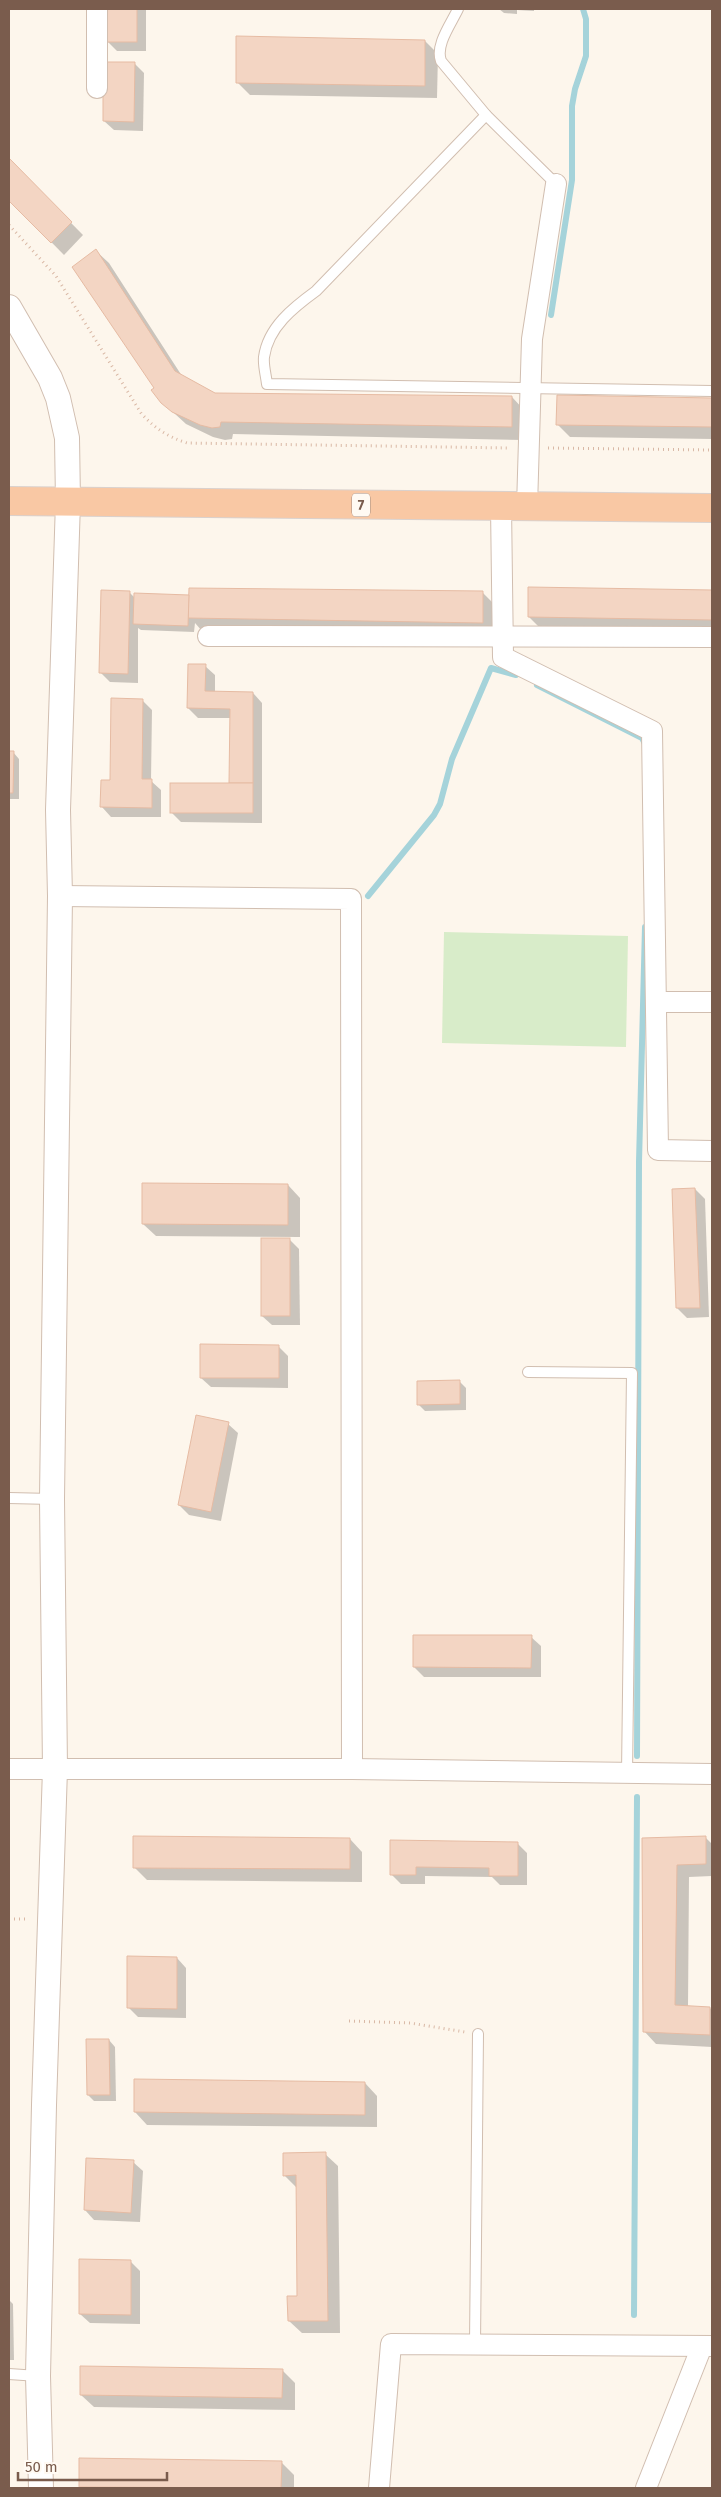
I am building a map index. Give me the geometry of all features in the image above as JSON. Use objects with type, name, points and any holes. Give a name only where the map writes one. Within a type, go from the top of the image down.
[{"type":"highway","name":"7","points":[[9,501],[712,508]]},
{"type":"street","points":[[96,88],[97,9]]},
{"type":"street","points":[[556,184],[532,338],[528,448],[514,507],[503,657],[652,730],[658,1150],[712,1151]]},
{"type":"street","points":[[9,307],[37,354],[58,398],[67,438],[68,502],[58,810],[60,896],[52,1499],[55,1769],[44,2105],[38,2376],[40,2488]]},
{"type":"street","points":[[208,636],[712,637]]},
{"type":"street","points":[[60,896],[350,899],[352,1768]]},
{"type":"street","points":[[656,1002],[712,1002]]},
{"type":"street","points":[[9,1769],[352,1768],[712,1774]]},
{"type":"street","points":[[379,2488],[391,2344],[707,2346],[646,2488]]},
{"type":"lane","points":[[458,9],[438,54],[441,61],[486,115],[556,184]]},
{"type":"lane","points":[[486,115],[316,291],[290,310],[278,325],[267,346],[264,358],[267,384],[712,391]]},
{"type":"lane","points":[[528,1372],[632,1373],[627,1774]]},
{"type":"lane","points":[[9,1498],[52,1499]]},
{"type":"lane","points":[[475,2345],[478,2034]]},
{"type":"lane","points":[[9,2374],[38,2376]]},
{"type":"path","points":[[9,225],[46,263],[61,282],[141,413],[150,423],[170,438],[187,443],[712,450]]},
{"type":"path","points":[[349,2021],[410,2023],[478,2034]]},
{"type":"green space","points":[[444,932],[628,936],[626,1047],[442,1043]]},
{"type":"building","points":[[106,9],[137,9],[137,42],[106,42]]},
{"type":"building","points":[[236,36],[425,40],[425,86],[236,83]]},
{"type":"building","points":[[103,62],[135,62],[134,122],[103,121]]},
{"type":"building","points":[[9,158],[72,222],[51,243],[9,201]]},
{"type":"building","points":[[96,249],[175,371],[215,393],[512,396],[512,427],[221,422],[220,427],[212,428],[200,425],[172,412],[161,403],[151,390],[154,388],[72,267]]},
{"type":"building","points":[[557,395],[712,398],[712,427],[556,425]]},
{"type":"building","points":[[528,587],[712,590],[712,620],[528,617]]},
{"type":"building","points":[[189,588],[483,591],[483,623],[188,618]]},
{"type":"building","points":[[101,590],[130,591],[128,674],[99,673]]},
{"type":"building","points":[[134,593],[189,595],[188,626],[133,624]]},
{"type":"building","points":[[188,664],[206,664],[205,691],[253,692],[253,783],[229,783],[230,709],[187,708]]},
{"type":"building","points":[[111,698],[143,699],[142,779],[152,779],[152,808],[100,807],[101,780],[110,780]]},
{"type":"building","points":[[9,751],[14,751],[13,793],[9,793]]},
{"type":"building","points":[[170,783],[253,783],[253,813],[170,813]]},
{"type":"building","points":[[142,1183],[288,1184],[288,1225],[142,1224]]},
{"type":"building","points":[[695,1188],[700,1308],[676,1308],[672,1189]]},
{"type":"building","points":[[261,1238],[290,1238],[290,1316],[261,1316]]},
{"type":"building","points":[[200,1344],[279,1345],[279,1378],[200,1378]]},
{"type":"building","points":[[460,1380],[460,1404],[417,1405],[417,1381]]},
{"type":"building","points":[[196,1415],[229,1422],[211,1512],[178,1505]]},
{"type":"building","points":[[413,1635],[532,1635],[531,1668],[413,1667]]},
{"type":"building","points":[[133,1836],[350,1838],[350,1869],[133,1868]]},
{"type":"building","points":[[706,1836],[706,1864],[677,1865],[675,2005],[710,2007],[710,2035],[643,2032],[642,1838]]},
{"type":"building","points":[[390,1840],[518,1842],[518,1876],[489,1876],[489,1868],[416,1867],[416,1875],[390,1875]]},
{"type":"building","points":[[127,1956],[177,1957],[177,2009],[127,2008]]},
{"type":"building","points":[[86,2039],[109,2039],[110,2095],[87,2095]]},
{"type":"building","points":[[134,2079],[365,2082],[365,2115],[134,2112]]},
{"type":"building","points":[[326,2152],[328,2321],[288,2321],[287,2296],[297,2296],[296,2175],[283,2176],[283,2153]]},
{"type":"building","points":[[86,2158],[134,2160],[131,2213],[84,2210]]},
{"type":"building","points":[[79,2259],[131,2260],[131,2315],[79,2314]]},
{"type":"building","points":[[80,2366],[283,2369],[282,2398],[80,2395]]},
{"type":"building","points":[[79,2458],[282,2461],[281,2488],[79,2487]]},
{"type":"waterway","points":[[551,315],[572,180],[572,106],[575,89],[586,56],[586,19],[583,9]]},
{"type":"waterway","points":[[368,896],[434,815],[440,804],[452,759],[491,668],[516,675]]},
{"type":"waterway","points":[[537,685],[642,738],[645,744]]},
{"type":"waterway","points":[[637,1756],[639,1162],[645,927]]},
{"type":"waterway","points":[[634,2315],[637,1797]]}]
